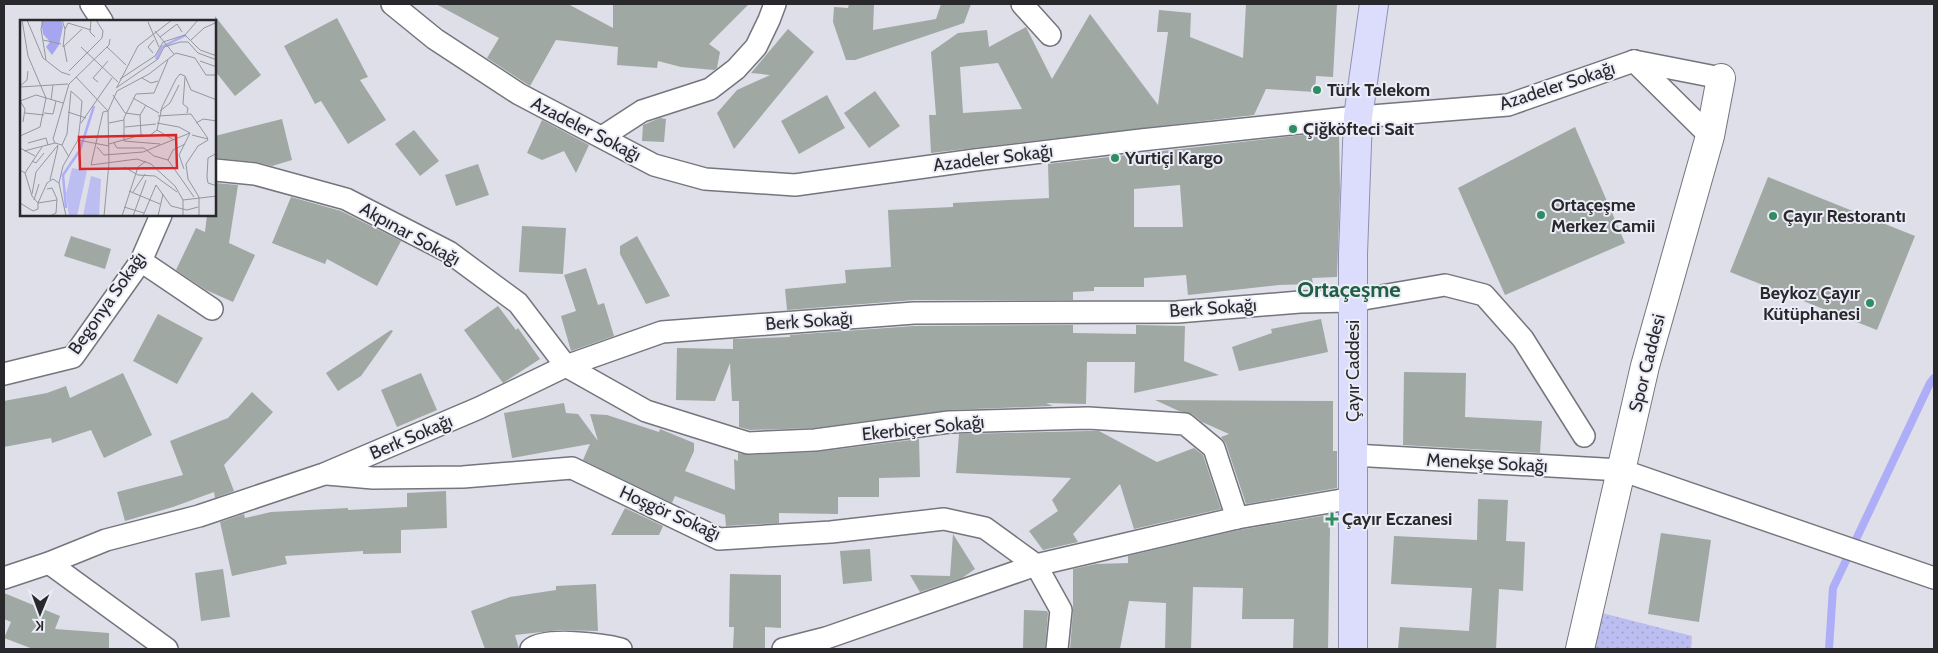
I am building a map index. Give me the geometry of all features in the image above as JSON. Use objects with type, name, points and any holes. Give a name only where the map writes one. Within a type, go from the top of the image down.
[{"type":"main road","name":"Çayır Caddesi","points":[[1353,649],[1352,301],[1358,117],[1374,4]]},
{"type":"street","points":[[91,4],[101,20]]},
{"type":"street","name":"Azadeler Sokağı","points":[[392,4],[435,39],[519,94],[654,165],[705,179],[795,184],[1121,142],[1358,117],[1508,105],[1634,61]]},
{"type":"street","points":[[602,138],[642,111],[710,90],[736,68],[756,47],[775,4]]},
{"type":"street","points":[[1022,4],[1050,35]]},
{"type":"street","points":[[1634,61],[1721,78]]},
{"type":"street","points":[[1634,61],[1710,136]]},
{"type":"street","name":"Spor Caddesi","points":[[1580,649],[1645,366],[1710,136],[1721,78]]},
{"type":"street","name":"Akpınar Sokağı","points":[[216,170],[255,174],[346,199],[449,252],[518,303],[566,366]]},
{"type":"street","name":"Begonya Sokağı","points":[[4,374],[73,357],[140,261],[160,216]]},
{"type":"street","points":[[140,261],[212,309]]},
{"type":"street","name":"Berk Sokağı","points":[[4,578],[49,563],[106,540],[199,516],[324,474],[479,408],[566,366],[662,332],[914,313],[1177,312],[1300,302],[1352,301],[1446,285],[1484,295],[1523,339],[1584,436]]},
{"type":"street","name":"Ekerbiçer Sokağı","points":[[566,366],[646,410],[748,443],[815,440],[949,422],[1088,418],[1185,424],[1214,448],[1237,518]]},
{"type":"street","name":"Menekşe Sokağı","points":[[1353,455],[1621,470],[1934,578]]},
{"type":"street","name":"Hoşgör Sokağı","points":[[324,474],[373,478],[463,477],[572,468],[719,539],[831,532],[944,519],[985,528],[1036,565],[1061,610],[1057,649]]},
{"type":"street","points":[[783,649],[826,638],[1036,565],[1237,518],[1353,498]]},
{"type":"street","points":[[49,563],[167,649]]},
{"type":"street","points":[[531,649],[536,645],[566,643],[610,646],[620,649]]},
{"type":"shaded area","points":[[1602,613],[1692,636],[1691,649],[1594,649]]},
{"type":"building","points":[[436,4],[568,4],[613,28],[613,4],[749,4],[709,44],[720,52],[717,68],[714,70],[681,67],[658,61],[657,68],[617,65],[618,47],[556,40],[530,86],[487,58],[499,38]]},
{"type":"building","points":[[849,4],[874,4],[873,30],[936,19],[941,4],[971,4],[964,23],[855,60],[846,60],[833,22],[834,7],[848,8]]},
{"type":"building","points":[[1246,4],[1337,4],[1333,77],[1316,76],[1315,92],[1266,89],[1254,115],[931,153],[929,115],[936,115],[931,52],[958,33],[987,30],[989,47],[1026,27],[1052,79],[1090,14],[1158,105],[1168,32],[1157,32],[1159,10],[1191,13],[1190,37],[1243,58]],"holes":[[[998,63],[1022,109],[963,113],[960,67]]]},
{"type":"building","points":[[215,16],[261,75],[235,96],[216,72]]},
{"type":"building","points":[[337,18],[368,77],[360,80],[386,120],[348,144],[321,101],[315,104],[284,46]]},
{"type":"building","points":[[788,29],[814,52],[734,149],[717,113],[737,90],[770,75],[751,73]]},
{"type":"building","points":[[875,91],[900,126],[869,148],[844,113]]},
{"type":"building","points":[[827,95],[845,128],[799,154],[781,121]]},
{"type":"building","points":[[660,118],[666,119],[664,142],[642,141],[643,125]]},
{"type":"building","points":[[282,119],[292,160],[272,166],[256,162],[216,158],[216,136]]},
{"type":"building","points":[[542,120],[589,145],[576,173],[564,151],[542,160],[527,153]]},
{"type":"building","name":"Ortaçeşme Merkez Camii","points":[[1575,127],[1625,243],[1505,295],[1458,188]]},
{"type":"building","points":[[414,130],[439,161],[420,176],[395,144]]},
{"type":"building","points":[[1339,131],[1340,190],[1337,277],[1312,278],[1313,284],[1279,285],[1188,295],[1186,275],[1144,278],[1144,287],[1094,287],[1094,291],[1073,292],[1073,300],[914,300],[787,310],[785,289],[846,283],[845,270],[891,267],[888,210],[953,207],[953,203],[1049,198],[1048,164]],"holes":[[[1180,185],[1183,227],[1134,227],[1134,189]]]},
{"type":"building","points":[[478,164],[489,195],[456,206],[445,175]]},
{"type":"building","points":[[1768,177],[1915,236],[1877,330],[1730,272]]},
{"type":"building","points":[[216,183],[238,185],[229,243],[255,255],[233,302],[206,290],[176,270],[196,228],[205,232],[207,216],[216,216]]},
{"type":"building","points":[[291,197],[341,211],[401,241],[377,286],[327,259],[325,264],[272,243]]},
{"type":"building","points":[[522,226],[566,228],[563,274],[519,272]]},
{"type":"building","points":[[71,236],[111,249],[105,269],[64,256]]},
{"type":"building","points":[[637,236],[670,296],[646,304],[620,254],[620,246]]},
{"type":"building","points":[[586,268],[598,305],[604,303],[614,336],[571,351],[561,316],[576,311],[564,275]]},
{"type":"building","points":[[498,306],[516,330],[518,328],[540,359],[503,383],[464,330]]},
{"type":"building","points":[[158,314],[203,338],[177,384],[133,361]]},
{"type":"building","points":[[1321,319],[1328,352],[1239,371],[1232,347],[1272,333],[1271,329]]},
{"type":"building","points":[[1073,325],[1073,333],[1136,334],[1136,325],[1185,326],[1184,361],[1219,375],[1134,393],[1135,362],[1087,362],[1086,404],[1046,403],[1053,406],[949,410],[814,428],[750,430],[739,427],[739,401],[732,401],[730,363],[715,401],[676,400],[677,348],[733,349],[733,339],[790,337],[790,335],[914,326]]},
{"type":"building","points":[[391,330],[393,331],[361,376],[338,391],[326,373]]},
{"type":"building","points":[[1404,372],[1466,373],[1465,417],[1542,421],[1540,453],[1403,445]]},
{"type":"building","points":[[123,373],[152,435],[104,458],[91,430],[52,443],[51,438],[4,447],[4,401],[47,393],[66,386],[70,398]]},
{"type":"building","points":[[421,373],[437,410],[397,427],[381,390]]},
{"type":"building","points":[[252,392],[273,412],[224,465],[234,491],[215,498],[214,492],[173,507],[125,521],[117,492],[183,475],[170,441],[228,418]]},
{"type":"building","points":[[1155,400],[1333,401],[1333,451],[1337,451],[1337,488],[1246,504],[1226,444],[1221,437],[1229,434],[1202,422],[1192,414],[1179,411]]},
{"type":"building","points":[[564,403],[566,413],[578,414],[598,441],[590,414],[607,415],[659,432],[660,429],[694,443],[694,451],[685,471],[735,490],[734,459],[738,461],[738,453],[749,455],[816,452],[919,439],[920,477],[879,478],[879,497],[838,497],[838,514],[779,513],[779,523],[726,526],[725,515],[675,496],[672,503],[583,460],[590,444],[512,458],[504,413]]},
{"type":"building","points":[[1099,431],[1157,462],[1194,448],[1203,455],[1221,509],[1134,529],[1120,484],[1073,534],[1078,542],[1043,550],[1029,531],[1058,511],[1052,500],[1071,478],[956,473],[959,434]]},
{"type":"building","points":[[446,491],[447,528],[401,530],[401,553],[363,554],[363,551],[285,556],[287,564],[232,576],[220,522],[244,514],[245,518],[271,512],[407,507],[407,493]]},
{"type":"building","points":[[1478,499],[1508,500],[1506,541],[1525,542],[1523,591],[1499,589],[1496,649],[1398,649],[1400,627],[1469,631],[1472,588],[1391,584],[1394,536],[1477,540]]},
{"type":"building","points":[[625,508],[663,526],[659,535],[611,535]]},
{"type":"building","points":[[1334,514],[1335,527],[1330,527],[1328,649],[1293,649],[1294,619],[1242,619],[1243,588],[1193,587],[1191,649],[1165,649],[1166,603],[1129,601],[1120,649],[1070,649],[1073,611],[1073,569],[1096,564],[1128,563],[1128,556],[1239,530]]},
{"type":"building","points":[[1661,533],[1711,540],[1699,622],[1648,614]]},
{"type":"building","points":[[953,534],[975,569],[962,578],[920,592],[910,575],[950,576]]},
{"type":"building","points":[[870,549],[872,581],[843,584],[840,551]]},
{"type":"building","points":[[223,569],[230,617],[201,621],[195,573]]},
{"type":"building","points":[[730,574],[781,575],[781,628],[765,627],[765,649],[733,649],[734,627],[729,627]]},
{"type":"building","points":[[596,584],[598,631],[560,630],[515,635],[519,649],[485,649],[471,611],[510,597],[556,590],[556,586]]},
{"type":"building","points":[[4,593],[60,616],[55,629],[109,633],[109,649],[33,649],[4,638],[11,622],[4,619]]},
{"type":"building","points":[[1024,610],[1047,611],[1045,649],[1023,649]]},
{"type":"waterway","points":[[1829,649],[1833,588],[1934,378]]},
{"type":"place","name":"Türk Telekom","points":[[1317,90]]},
{"type":"place","name":"Çiğköfteci Sait","points":[[1293,129]]},
{"type":"place","name":"Yurtiçi Kargo","points":[[1115,158]]},
{"type":"place","name":"Ortaçeşme Merkez Camii","points":[[1541,215]]},
{"type":"place","name":"Çayır Restorantı","points":[[1773,216]]},
{"type":"place","name":"Beykoz Çayır Kütüphanesi","points":[[1870,303]]},
{"type":"place","name":"Çayır Eczanesi","points":[[1332,519]]},
{"type":"district","name":"Ortaçeşme","points":[[1349,289]]}]
